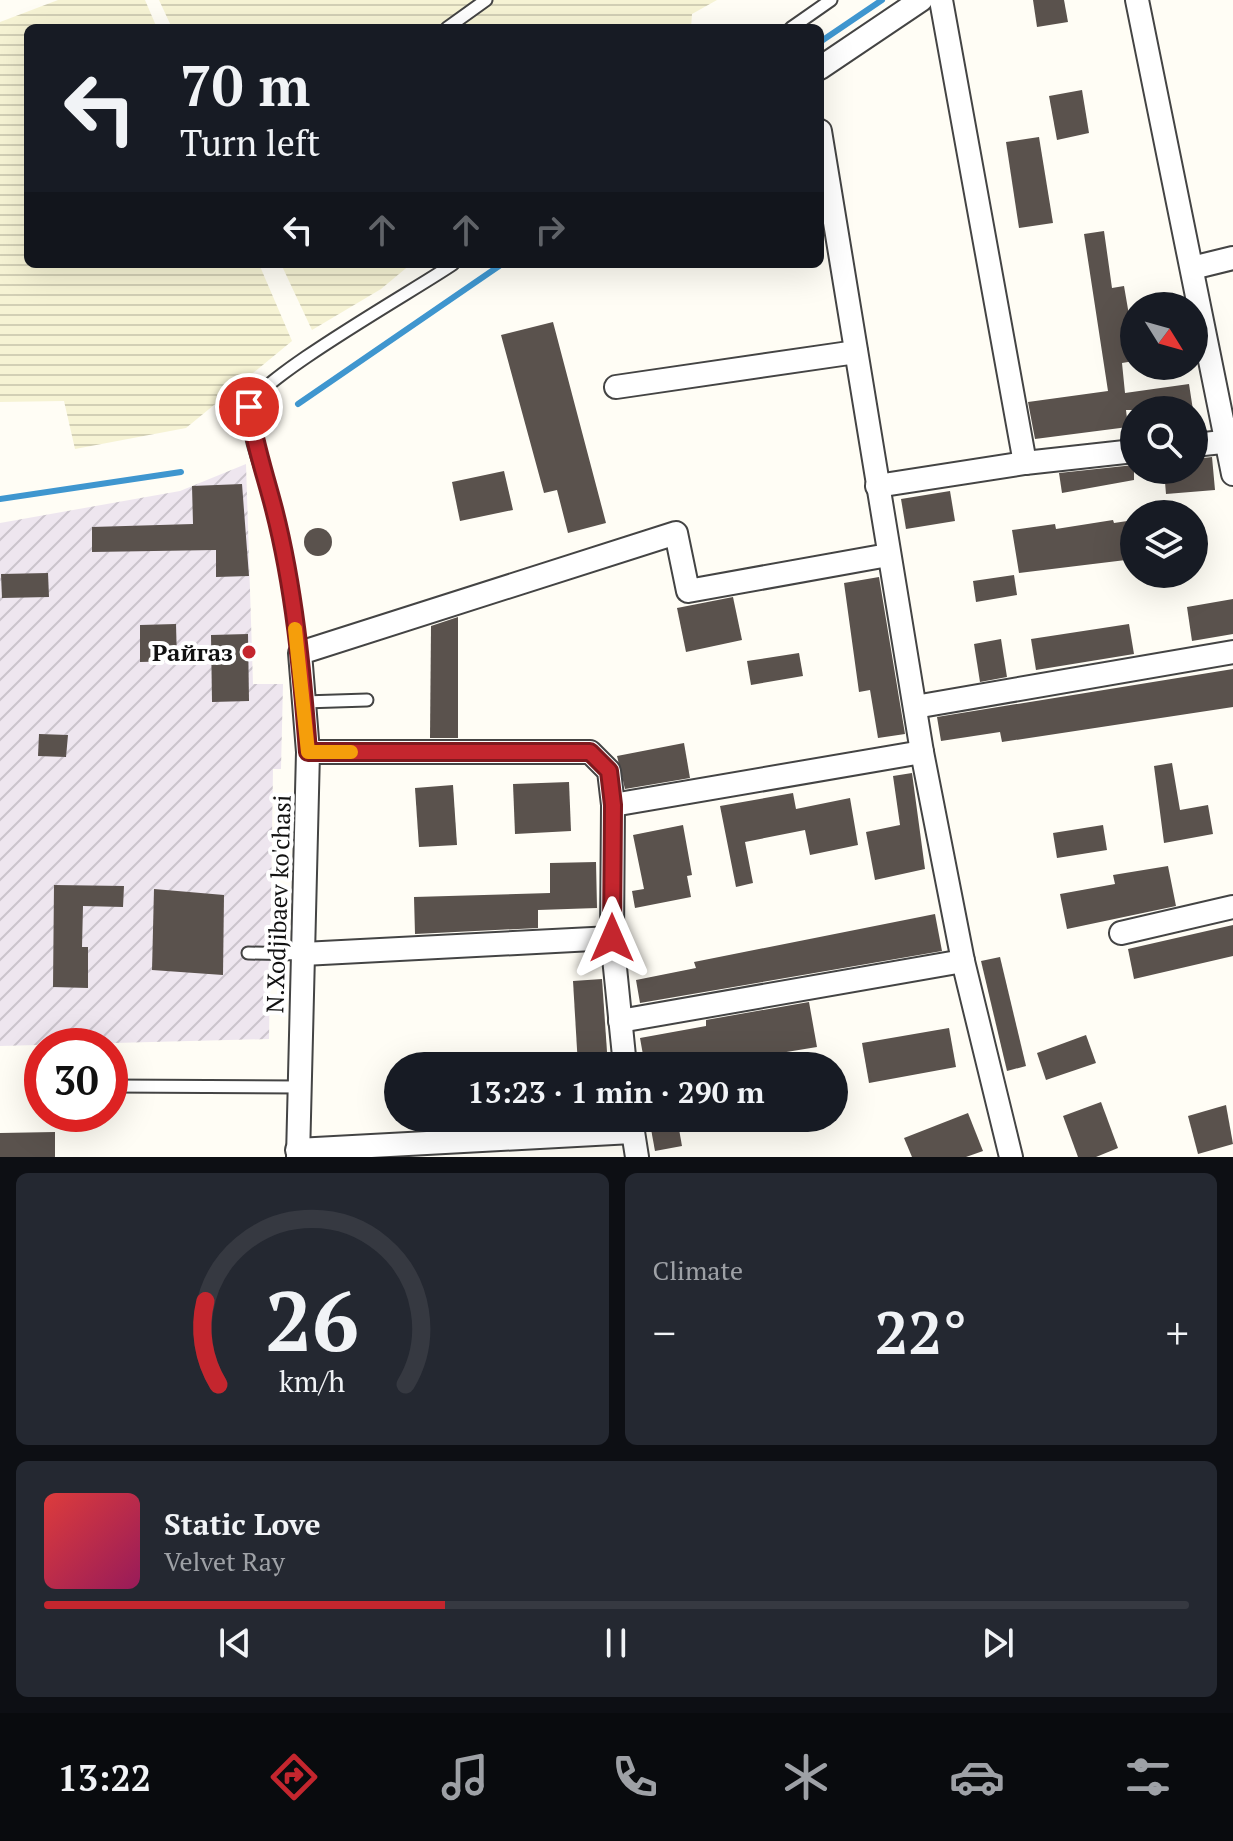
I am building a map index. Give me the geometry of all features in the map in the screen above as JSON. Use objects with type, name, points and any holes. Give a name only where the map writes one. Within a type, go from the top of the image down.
[{"type":"street","points":[[824,65],[921,0]]},
{"type":"street","points":[[941,0],[1025,463]]},
{"type":"street","points":[[1137,0],[1230,441],[1233,474]]},
{"type":"street","points":[[824,156],[922,752],[963,961],[1011,1157]]},
{"type":"street","points":[[1192,268],[1233,258]]},
{"type":"street","points":[[616,387],[856,352]]},
{"type":"street","points":[[1208,443],[1230,441]]},
{"type":"street","points":[[877,486],[1025,463],[1120,453]]},
{"type":"street","points":[[300,653],[676,533],[688,591],[888,555]]},
{"type":"street","points":[[915,707],[1233,652]]},
{"type":"street","name":"N.Xodjibaev ko'chasi","points":[[298,1154],[308,752],[300,653]]},
{"type":"street","points":[[308,752],[590,752],[609,771],[613,805],[612,938],[623,1052]]},
{"type":"street","points":[[613,805],[922,752]]},
{"type":"street","points":[[1121,933],[1233,907]]},
{"type":"street","points":[[303,954],[612,938]]},
{"type":"street","points":[[620,1021],[963,961]]},
{"type":"street","points":[[298,1154],[551,1132]]},
{"type":"street","points":[[632,1132],[637,1157]]},
{"type":"lane","points":[[453,24],[486,0]]},
{"type":"lane","points":[[796,24],[826,1]]},
{"type":"lane","points":[[300,653],[274,510],[255,449],[249,407],[256,394],[298,361],[439,269]]},
{"type":"lane","points":[[304,702],[367,700]]},
{"type":"lane","points":[[248,953],[303,954]]},
{"type":"lane","points":[[128,1086],[299,1087]]},
{"type":"shaded area","points":[[58,0],[145,0],[155,24],[24,24],[24,268],[261,268],[292,341],[186,428],[75,449],[64,401],[0,402],[0,22]]},
{"type":"shaded area","points":[[159,0],[717,0],[692,14],[691,24],[170,24]]},
{"type":"shaded area","points":[[283,268],[406,268],[381,289],[312,330]]},
{"type":"shaded area","points":[[246,464],[253,684],[283,684],[281,769],[273,769],[269,1039],[128,1043],[128,1028],[24,1028],[24,1045],[0,1046],[0,523],[180,491]]},
{"type":"building","points":[[1033,0],[1064,0],[1068,22],[1037,27]]},
{"type":"building","points":[[1082,90],[1089,133],[1057,140],[1049,96]]},
{"type":"building","points":[[1039,137],[1053,223],[1019,228],[1006,142]]},
{"type":"building","points":[[1104,231],[1112,288],[1124,286],[1125,292],[1120,292],[1120,380],[1124,380],[1125,393],[1189,384],[1191,396],[1120,396],[1120,428],[1035,439],[1028,402],[1108,391],[1084,234]]},
{"type":"building","points":[[553,322],[606,523],[568,533],[557,490],[544,493],[501,335]]},
{"type":"building","points":[[1208,457],[1212,457],[1215,490],[1166,494],[1165,484],[1208,484]]},
{"type":"building","points":[[1120,466],[1120,483],[1062,493],[1059,473]]},
{"type":"building","points":[[504,471],[513,510],[460,521],[452,482]]},
{"type":"building","points":[[242,484],[249,576],[216,577],[216,550],[92,552],[92,527],[193,524],[192,486]]},
{"type":"building","points":[[950,491],[955,521],[906,529],[901,499]]},
{"type":"building","points":[[1113,520],[1114,523],[1120,522],[1120,561],[1019,573],[1012,530],[1055,524],[1056,529]]},
{"type":"building","points":[[318,528],[328,532],[332,542],[328,552],[318,556],[308,552],[304,542],[308,532]]},
{"type":"building","points":[[48,573],[49,597],[2,598],[1,574]]},
{"type":"building","points":[[1014,575],[1017,595],[976,602],[973,581]]},
{"type":"building","points":[[879,577],[905,734],[878,738],[870,690],[859,692],[844,583]]},
{"type":"building","points":[[733,597],[742,640],[686,652],[677,608]]},
{"type":"building","points":[[1233,599],[1233,634],[1192,641],[1187,607]]},
{"type":"building","points":[[458,617],[458,738],[430,738],[431,626]]},
{"type":"building","points":[[176,624],[177,661],[140,662],[140,625]]},
{"type":"building","points":[[1129,624],[1134,654],[1036,670],[1031,639]]},
{"type":"building","points":[[248,634],[249,701],[212,702],[211,635]]},
{"type":"building","points":[[1001,639],[1007,677],[980,682],[974,644]]},
{"type":"building","points":[[799,653],[803,676],[751,685],[747,661]]},
{"type":"building","points":[[1233,669],[1233,707],[1002,742],[1000,732],[941,741],[937,717]]},
{"type":"building","points":[[39,734],[68,735],[66,757],[38,756]]},
{"type":"building","points":[[684,743],[690,778],[625,789],[617,756]]},
{"type":"building","points":[[1172,763],[1180,810],[1208,805],[1213,834],[1164,843],[1154,766]]},
{"type":"building","points":[[912,773],[925,869],[875,880],[866,832],[900,825],[893,776]]},
{"type":"building","points":[[569,782],[571,831],[515,834],[513,784]]},
{"type":"building","points":[[453,785],[457,845],[419,847],[415,788]]},
{"type":"building","points":[[793,793],[796,809],[850,798],[858,845],[810,855],[805,830],[745,842],[753,883],[736,887],[720,806]]},
{"type":"building","points":[[683,825],[692,875],[687,876],[691,897],[635,908],[632,891],[644,889],[633,835]]},
{"type":"building","points":[[1103,825],[1107,850],[1057,858],[1053,833]]},
{"type":"building","points":[[596,862],[597,908],[538,910],[538,928],[415,934],[414,897],[550,893],[550,863]]},
{"type":"building","points":[[1168,866],[1176,906],[1067,929],[1060,894],[1115,884],[1113,875]]},
{"type":"building","points":[[54,885],[124,886],[123,907],[83,906],[82,947],[88,947],[88,988],[53,987]]},
{"type":"building","points":[[154,889],[224,895],[223,975],[152,970]]},
{"type":"building","points":[[935,914],[942,951],[640,1003],[636,980],[696,968],[694,962]]},
{"type":"building","points":[[1233,925],[1233,956],[1134,979],[1128,949]]},
{"type":"building","points":[[1000,957],[1026,1066],[1007,1071],[981,961]]},
{"type":"building","points":[[602,979],[607,1052],[577,1052],[573,981]]},
{"type":"building","points":[[809,1002],[817,1047],[786,1052],[642,1052],[640,1038],[706,1026],[706,1020]]},
{"type":"building","points":[[949,1028],[956,1067],[869,1083],[862,1043]]},
{"type":"building","points":[[1086,1035],[1096,1063],[1046,1080],[1037,1053]]},
{"type":"building","points":[[1101,1102],[1118,1148],[1096,1157],[1078,1157],[1063,1116]]},
{"type":"building","points":[[1226,1105],[1233,1144],[1198,1154],[1188,1116]]},
{"type":"building","points":[[968,1113],[983,1151],[966,1157],[912,1157],[904,1138]]},
{"type":"building","points":[[55,1132],[55,1157],[0,1157],[0,1133]]},
{"type":"building","points":[[652,1132],[680,1132],[682,1146],[655,1151]]},
{"type":"waterway","points":[[824,39],[882,0]]},
{"type":"waterway","points":[[298,404],[496,268]]},
{"type":"waterway","points":[[0,499],[181,472]]},
{"type":"slow traffic","points":[[295,629],[300,653],[308,752],[351,752]]},
{"type":"place","name":"Райгаз","points":[[249,652]]},
{"type":"route","points":[[249,407],[255,449],[274,510],[300,653],[308,752],[590,752],[601,758],[609,771],[613,805],[612,938]]}]
